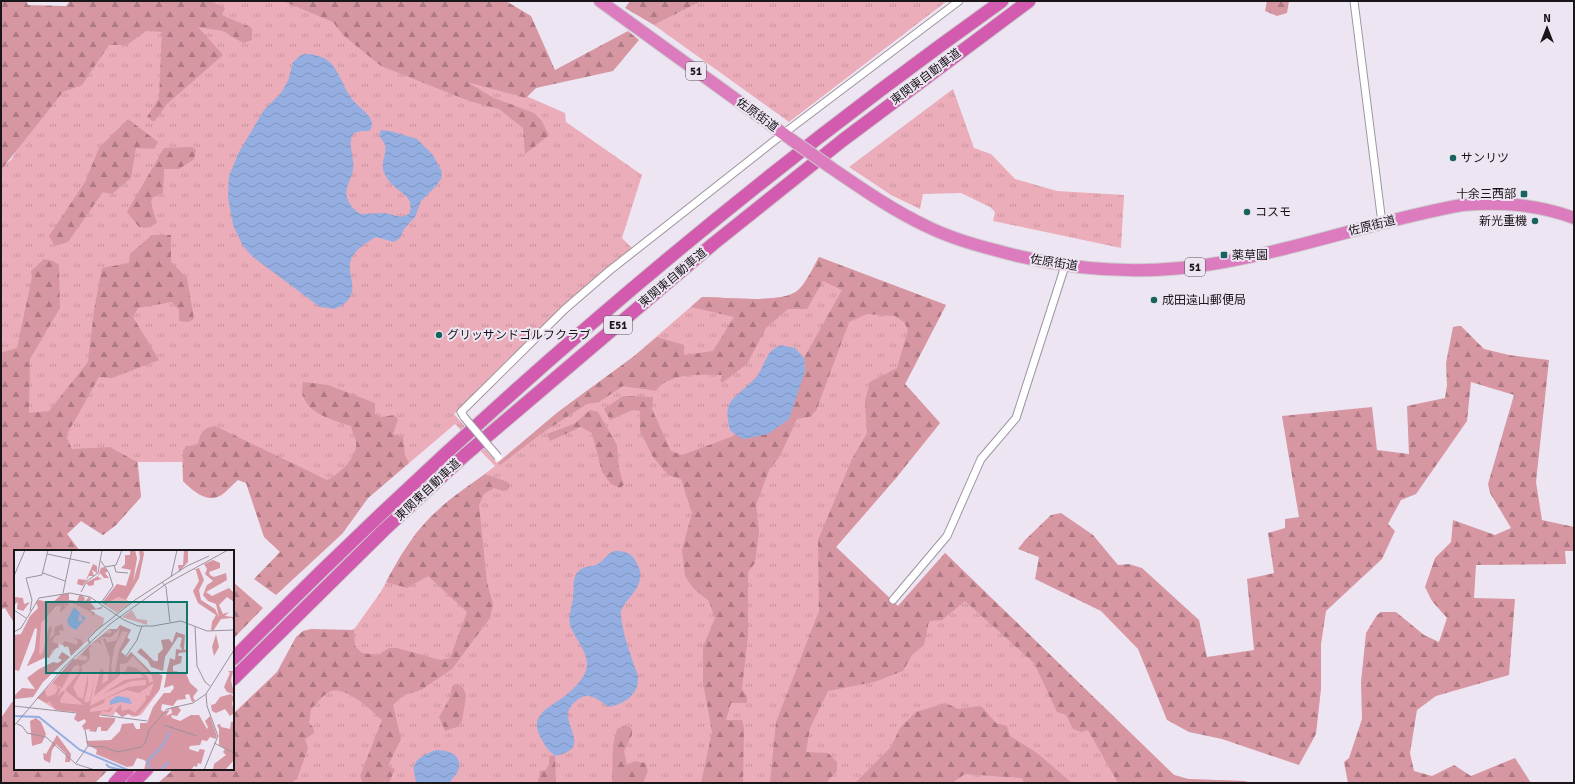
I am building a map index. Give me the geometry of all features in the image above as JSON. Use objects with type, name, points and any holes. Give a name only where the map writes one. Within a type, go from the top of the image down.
[{"type":"highway","name":"佐原街道","points":[[600,1],[613,5],[787,137],[870,195],[926,226],[947,235],[1009,254],[1065,266],[1147,271],[1186,268],[1246,257],[1440,209],[1483,204],[1525,205],[1574,218]]},
{"type":"highway","name":"東関東自動車道","points":[[234,658],[386,509],[455,444],[561,350],[692,240],[792,159],[1002,1]]},
{"type":"highway","name":"東関東自動車道","points":[[234,678],[384,530],[465,455],[695,259],[843,140],[1029,1]]},
{"type":"highway","points":[[115,783],[127,770]]},
{"type":"highway","points":[[133,783],[145,770]]},
{"type":"street","points":[[498,457],[461,412],[565,309],[609,271],[787,137],[959,1]]},
{"type":"street","points":[[1354,1],[1382,223]]},
{"type":"street","points":[[893,600],[946,536],[981,459],[1016,418],[1065,266]]},
{"type":"green space","points":[[1,1],[26,1],[28,5],[66,6],[70,1],[211,1],[225,8],[222,15],[252,28],[252,40],[243,43],[223,31],[198,27],[223,55],[167,104],[154,122],[147,117],[159,98],[162,32],[146,31],[127,45],[109,45],[82,85],[63,92],[1,170]]},
{"type":"green space","name":"グリッサンドゴルフクラブ","points":[[184,1],[329,1],[510,89],[565,113],[566,122],[642,175],[622,238],[632,248],[585,287],[518,349],[454,414],[497,463],[558,412],[633,357],[702,297],[765,299],[789,295],[800,288],[819,257],[946,305],[905,384],[940,423],[896,478],[836,547],[898,606],[945,553],[1174,775],[1188,779],[1244,781],[1252,783],[177,783],[234,770],[234,768],[325,648],[355,628],[380,593],[402,554],[416,533],[432,515],[495,466],[455,424],[368,498],[342,534],[238,479],[222,495],[211,498],[205,497],[195,492],[183,481],[182,462],[138,462],[141,497],[116,525],[103,535],[81,521],[67,534],[79,550],[14,550],[14,621],[5,608],[1,609],[1,167],[11,160],[45,99],[95,48]]},
{"type":"green space","points":[[283,1],[506,1],[531,16],[555,70],[628,31],[639,40],[613,71],[536,88],[526,98],[467,82],[494,98],[534,113],[541,120],[549,135],[525,154],[523,128],[499,109],[469,101],[381,66],[343,35],[333,22]]},
{"type":"green space","points":[[630,1],[702,1],[654,25],[625,8]]},
{"type":"green space","points":[[702,1],[947,1],[789,122],[654,25]]},
{"type":"green space","points":[[1267,1],[1289,1],[1287,13],[1277,16],[1265,11]]},
{"type":"green space","points":[[953,89],[974,148],[991,154],[1015,179],[1057,191],[1124,195],[1121,248],[993,221],[995,212],[990,207],[961,193],[923,194],[920,209],[891,195],[849,167]]},
{"type":"green space","points":[[128,119],[158,142],[154,149],[136,148],[131,178],[112,194],[103,192],[68,242],[55,246],[49,236],[85,182],[99,148]]},
{"type":"green space","points":[[192,147],[196,150],[194,159],[179,169],[164,169],[163,193],[152,198],[151,204],[157,223],[147,228],[139,227],[127,212],[164,148]]},
{"type":"green space","points":[[152,235],[171,235],[171,262],[187,278],[194,319],[188,322],[179,321],[179,310],[172,302],[138,308],[133,317],[159,360],[112,378],[99,377],[66,436],[72,449],[110,447],[137,462],[141,497],[116,525],[103,535],[81,521],[67,534],[79,550],[14,550],[13,621],[5,608],[1,609],[1,353],[17,348],[32,277],[31,271],[44,259],[53,261],[59,265],[60,308],[30,359],[29,413],[49,411],[88,362],[94,310],[102,268],[129,263],[130,254]]},
{"type":"green space","points":[[819,257],[946,305],[905,384],[940,423],[896,478],[836,547],[898,606],[945,553],[1174,775],[1188,779],[1244,781],[1252,783],[1118,783],[1088,730],[1081,732],[1073,729],[1066,715],[1057,712],[1034,663],[965,601],[942,620],[929,621],[924,645],[912,655],[903,671],[874,682],[828,691],[810,728],[806,752],[828,753],[837,762],[837,771],[826,783],[770,783],[776,722],[819,611],[818,540],[852,459],[867,433],[865,401],[870,382],[897,368],[908,330],[904,322],[895,316],[867,314],[849,322],[816,411],[809,417],[797,419],[780,456],[769,470],[756,505],[759,532],[755,563],[748,572],[748,635],[742,689],[747,697],[747,703],[731,703],[726,720],[742,720],[744,728],[743,783],[701,783],[712,732],[703,682],[703,647],[715,618],[709,601],[694,589],[685,576],[682,550],[692,513],[681,479],[668,475],[653,457],[640,431],[640,411],[633,410],[610,420],[604,409],[623,396],[653,397],[652,409],[671,451],[682,455],[736,435],[745,439],[799,387],[805,371],[804,358],[842,290],[823,281],[807,309],[788,309],[766,328],[747,364],[722,383],[720,380],[723,375],[696,375],[669,380],[656,391],[623,386],[599,402],[587,404],[545,431],[500,465],[498,463],[558,412],[633,357],[657,337],[684,345],[684,355],[713,351],[734,317],[691,307],[702,297],[765,299],[789,295],[800,288]]},
{"type":"green space","points":[[1461,326],[1484,349],[1509,355],[1549,360],[1536,482],[1542,520],[1574,527],[1574,551],[1565,551],[1566,564],[1476,565],[1474,598],[1515,599],[1509,675],[1436,696],[1417,710],[1410,753],[1414,771],[1432,776],[1454,765],[1471,776],[1515,758],[1531,783],[1348,783],[1344,762],[1349,758],[1362,719],[1361,682],[1366,633],[1377,615],[1381,612],[1396,612],[1424,635],[1439,642],[1447,618],[1432,601],[1425,587],[1435,558],[1451,542],[1453,520],[1495,535],[1511,528],[1490,493],[1488,484],[1514,395],[1471,382],[1467,421],[1416,494],[1401,500],[1388,524],[1395,531],[1382,559],[1326,611],[1321,644],[1321,689],[1316,734],[1299,765],[1222,739],[1189,732],[1167,720],[1138,649],[1101,611],[1035,579],[1039,557],[1018,549],[1025,540],[1051,515],[1061,513],[1093,535],[1118,565],[1129,564],[1142,568],[1199,620],[1207,657],[1254,650],[1247,579],[1274,573],[1268,533],[1285,528],[1285,519],[1299,517],[1282,416],[1372,407],[1377,450],[1409,454],[1407,406],[1445,398],[1447,385],[1446,363],[1453,327]]},
{"type":"green space","points":[[303,382],[328,385],[375,403],[375,414],[381,417],[394,415],[398,419],[393,434],[403,437],[405,455],[409,463],[368,498],[342,534],[276,595],[254,579],[280,552],[264,537],[246,483],[238,480],[221,495],[216,497],[210,498],[200,495],[183,481],[183,451],[186,446],[198,445],[202,432],[207,428],[215,426],[327,480],[347,465],[354,453],[356,439],[351,426],[325,417],[310,407],[302,392]]},
{"type":"green space","points":[[590,410],[598,412],[617,445],[619,469],[624,485],[620,488],[611,484],[602,472],[592,433],[581,427],[550,441],[547,434],[574,424]]},
{"type":"green space","points":[[485,474],[508,482],[508,490],[503,491],[494,488],[484,494],[479,505],[487,583],[493,604],[490,618],[452,669],[421,690],[404,695],[393,705],[401,739],[388,766],[395,769],[389,783],[363,783],[360,776],[382,720],[357,699],[335,690],[327,693],[311,709],[309,723],[313,727],[314,733],[305,739],[308,748],[297,779],[290,783],[158,783],[173,770],[234,770],[234,713],[277,672],[296,637],[303,631],[311,629],[354,630],[355,646],[362,653],[378,655],[389,648],[397,648],[440,660],[450,658],[467,612],[428,576],[407,588],[386,582],[406,547],[418,531],[451,499]]},
{"type":"green space","points":[[234,583],[263,608],[234,638]]},
{"type":"green space","points":[[456,684],[463,688],[466,695],[462,721],[457,727],[445,731],[439,717],[450,698],[452,686]]},
{"type":"green space","points":[[14,701],[14,770],[108,770],[95,783],[1,783],[1,718]]},
{"type":"green space","points":[[946,703],[958,709],[981,706],[996,723],[1007,726],[1010,736],[1037,753],[1072,783],[1024,783],[1022,778],[965,774],[952,783],[855,783],[891,747],[900,728],[916,712]]},
{"type":"green space","points":[[626,725],[632,729],[632,735],[624,751],[627,765],[635,761],[645,763],[648,771],[643,783],[612,783],[613,745],[617,729]]},
{"type":"green space","points":[[551,755],[555,756],[556,783],[538,783],[540,771],[546,770],[549,764],[549,757]]},
{"type":"water","points":[[307,54],[318,56],[331,64],[336,70],[352,99],[367,114],[372,122],[372,127],[369,131],[359,131],[353,134],[351,140],[353,170],[346,192],[351,206],[356,211],[360,214],[385,213],[401,217],[409,214],[411,208],[408,198],[391,183],[384,173],[383,164],[386,149],[385,144],[379,135],[381,130],[390,131],[417,139],[433,155],[442,172],[441,179],[421,201],[415,217],[404,229],[400,238],[394,242],[376,237],[357,250],[351,259],[350,264],[352,293],[347,301],[335,309],[320,307],[253,257],[243,246],[233,225],[228,197],[229,176],[239,152],[264,110],[281,93],[288,81],[293,62],[301,55]]},
{"type":"water","points":[[781,345],[795,348],[804,358],[805,371],[789,419],[768,434],[744,439],[730,430],[727,414],[729,405],[734,398],[757,376],[772,350]]},
{"type":"water","points":[[614,551],[624,552],[631,555],[640,569],[638,585],[625,603],[621,615],[626,640],[638,674],[638,683],[630,698],[615,706],[609,707],[590,696],[582,697],[574,702],[569,710],[568,717],[574,745],[565,753],[556,756],[543,743],[537,724],[538,718],[542,713],[565,696],[579,683],[587,667],[585,654],[570,625],[575,576],[581,569],[598,564]]},
{"type":"water","points":[[436,750],[446,751],[458,758],[459,767],[457,773],[450,783],[416,783],[414,771],[415,764],[422,756]]},
{"type":"place","name":"サンリツ","points":[[1453,158]]},
{"type":"place","name":"十余三西部","points":[[1524,194]]},
{"type":"place","name":"コスモ","points":[[1247,212]]},
{"type":"place","name":"新光重機","points":[[1535,221]]},
{"type":"place","name":"薬草園","points":[[1224,255]]},
{"type":"place","name":"成田遠山郵便局","points":[[1154,300]]},
{"type":"place","name":"グリッサンドゴルフクラブ","points":[[439,335]]}]
